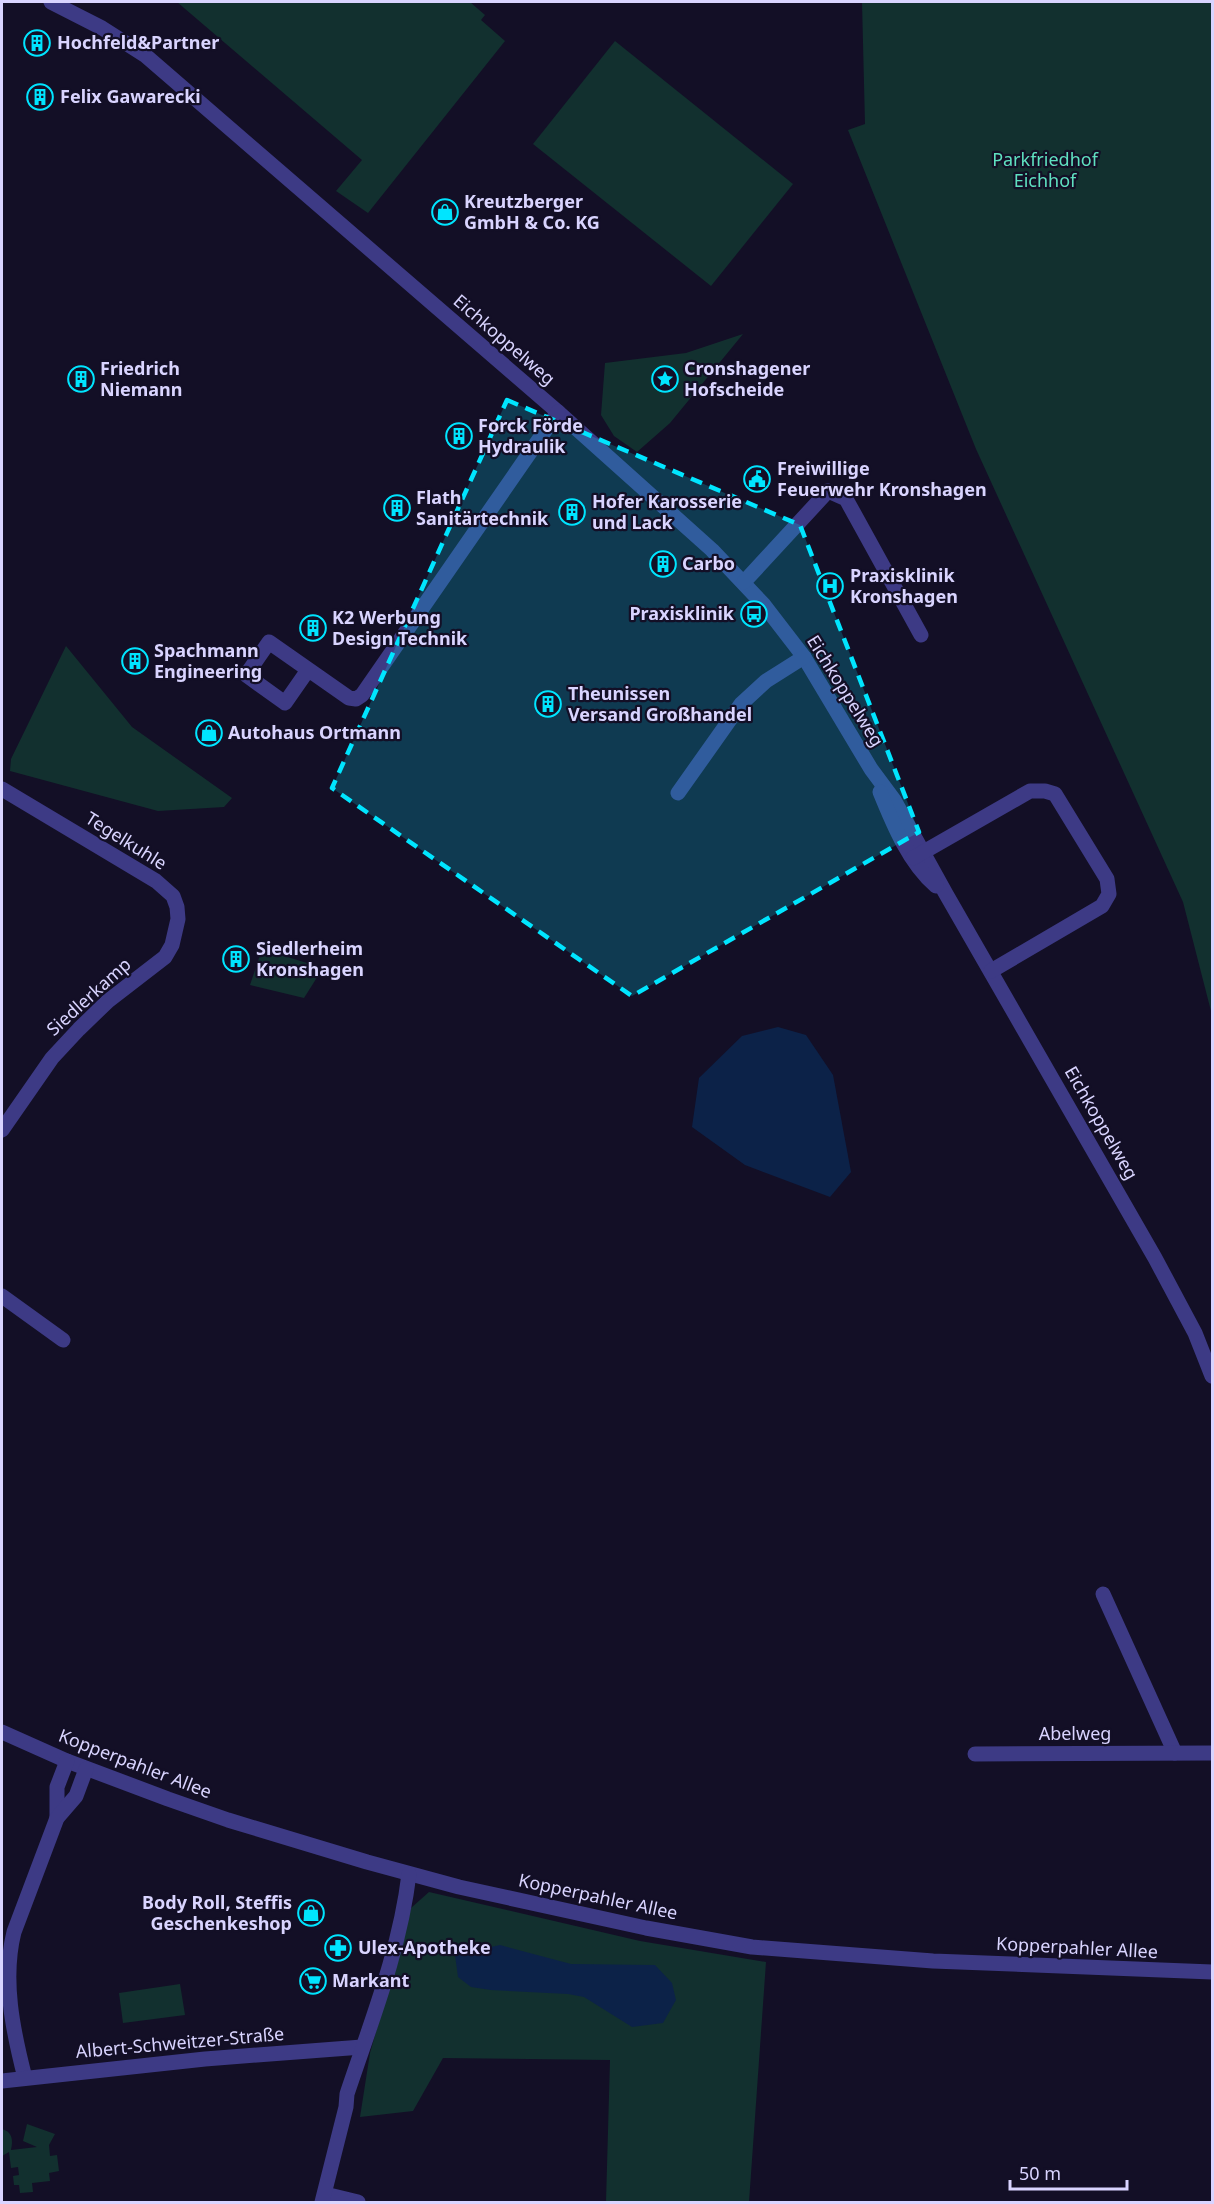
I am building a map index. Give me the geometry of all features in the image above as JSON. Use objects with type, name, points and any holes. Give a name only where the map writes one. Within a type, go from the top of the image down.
[{"type":"street","name":"Eichkoppelweg","points":[[51,2],[102,28],[146,56],[558,412],[712,550],[744,582],[804,657],[871,770],[892,821],[919,855],[931,881],[946,894],[1181,1305],[1212,1376]]},
{"type":"street","points":[[308,670],[349,698],[356,699],[362,695],[558,412]]},
{"type":"street","points":[[744,582],[828,491],[846,499],[921,635]]},
{"type":"street","points":[[678,793],[741,704],[766,681],[804,657]]},
{"type":"street","name":"Tegelkuhle","points":[[2,789],[156,881],[173,896],[178,919],[172,945],[165,957]]},
{"type":"street","points":[[919,855],[1030,791],[1055,794],[1107,879],[1109,894],[1102,906],[991,971]]},
{"type":"street","name":"Siedlerkamp","points":[[2,1130],[52,1058],[79,1029],[108,1001],[165,957]]},
{"type":"street","points":[[2,1296],[63,1340]]},
{"type":"street","points":[[1103,1594],[1174,1753]]},
{"type":"street","name":"Kopperpahler Allee","points":[[2,1732],[86,1769],[228,1820],[409,1874],[646,1928],[752,1947],[933,1961],[1212,1972]]},
{"type":"street","name":"Abelweg","points":[[975,1754],[1212,1753]]},
{"type":"street","points":[[25,2078],[12,2017],[8,1967],[10,1947],[57,1818],[57,1787],[67,1761]]},
{"type":"street","points":[[57,1818],[76,1796],[86,1769]]},
{"type":"street","points":[[358,2202],[324,2198],[346,2107],[347,2094],[381,1995],[406,1903],[409,1874]]},
{"type":"street","name":"Albert-Schweitzer-Straße","points":[[2,2080],[205,2059],[362,2047]]},
{"type":"highlighted area","points":[[507,400],[800,525],[919,832],[632,996],[332,788]]},
{"type":"green space","points":[[177,2],[470,2],[485,15],[481,20],[505,41],[368,213],[336,191],[362,160]]},
{"type":"green space","name":"Parkfriedhof Eichhof","points":[[862,2],[1212,2],[1212,1015],[1183,902],[976,449],[848,130],[865,124]]},
{"type":"green space","points":[[615,41],[793,184],[711,286],[533,144]]},
{"type":"green space","points":[[743,334],[670,423],[637,452],[614,436],[601,415],[605,363],[686,353]]},
{"type":"green space","points":[[66,646],[132,727],[232,798],[224,807],[158,811],[10,771],[11,759]]},
{"type":"green space","points":[[262,949],[323,968],[304,998],[250,985]]},
{"type":"green space","points":[[429,1892],[640,1941],[766,1962],[749,2202],[606,2202],[610,2060],[443,2058],[413,2111],[360,2117],[370,2053],[411,1908]]},
{"type":"green space","points":[[180,1984],[185,2015],[123,2023],[119,1993]]},
{"type":"green space","points":[[27,2124],[55,2134],[49,2145],[50,2156],[57,2155],[59,2171],[49,2173],[50,2181],[32,2183],[33,2192],[20,2193],[19,2185],[14,2185],[13,2176],[19,2175],[18,2167],[11,2168],[9,2152],[2,2156],[2,2129],[11,2137],[11,2150],[37,2147],[23,2141]]},
{"type":"water","points":[[778,1027],[806,1035],[833,1075],[851,1172],[830,1197],[745,1165],[692,1127],[699,1078],[742,1036]]},
{"type":"water","points":[[500,1945],[571,1964],[655,1965],[672,1983],[676,2000],[663,2023],[632,2027],[584,1997],[471,1987],[458,1977],[455,1955]]},
{"type":"place","name":"Hochfeld&Partner","points":[[37,43]]},
{"type":"place","name":"Felix Gawarecki","points":[[40,97]]},
{"type":"place","name":"Kreutzberger GmbH & Co. KG","points":[[445,212]]},
{"type":"place","name":"Friedrich Niemann","points":[[81,379]]},
{"type":"place","name":"Cronshagener Hofscheide","points":[[665,379]]},
{"type":"place","name":"Forck Förde Hydraulik","points":[[459,436]]},
{"type":"place","name":"Freiwillige Feuerwehr Kronshagen","points":[[757,479]]},
{"type":"place","name":"Flath Sanitärtechnik","points":[[397,508]]},
{"type":"place","name":"Hofer Karosserie und Lack","points":[[572,512]]},
{"type":"place","name":"Carbo","points":[[663,564]]},
{"type":"place","name":"Praxisklinik Kronshagen","points":[[830,586]]},
{"type":"place","name":"Praxisklinik","points":[[754,614]]},
{"type":"place","name":"K2 Werbung Design Technik","points":[[313,628]]},
{"type":"place","name":"Spachmann Engineering","points":[[135,661]]},
{"type":"place","name":"Theunissen Versand Großhandel","points":[[548,704]]},
{"type":"place","name":"Autohaus Ortmann","points":[[209,733]]},
{"type":"place","name":"Siedlerheim Kronshagen","points":[[236,959]]},
{"type":"place","name":"Body Roll, Steffis Geschenkeshop","points":[[311,1913]]},
{"type":"place","name":"Ulex-Apotheke","points":[[338,1948]]},
{"type":"place","name":"Markant","points":[[313,1981]]}]
